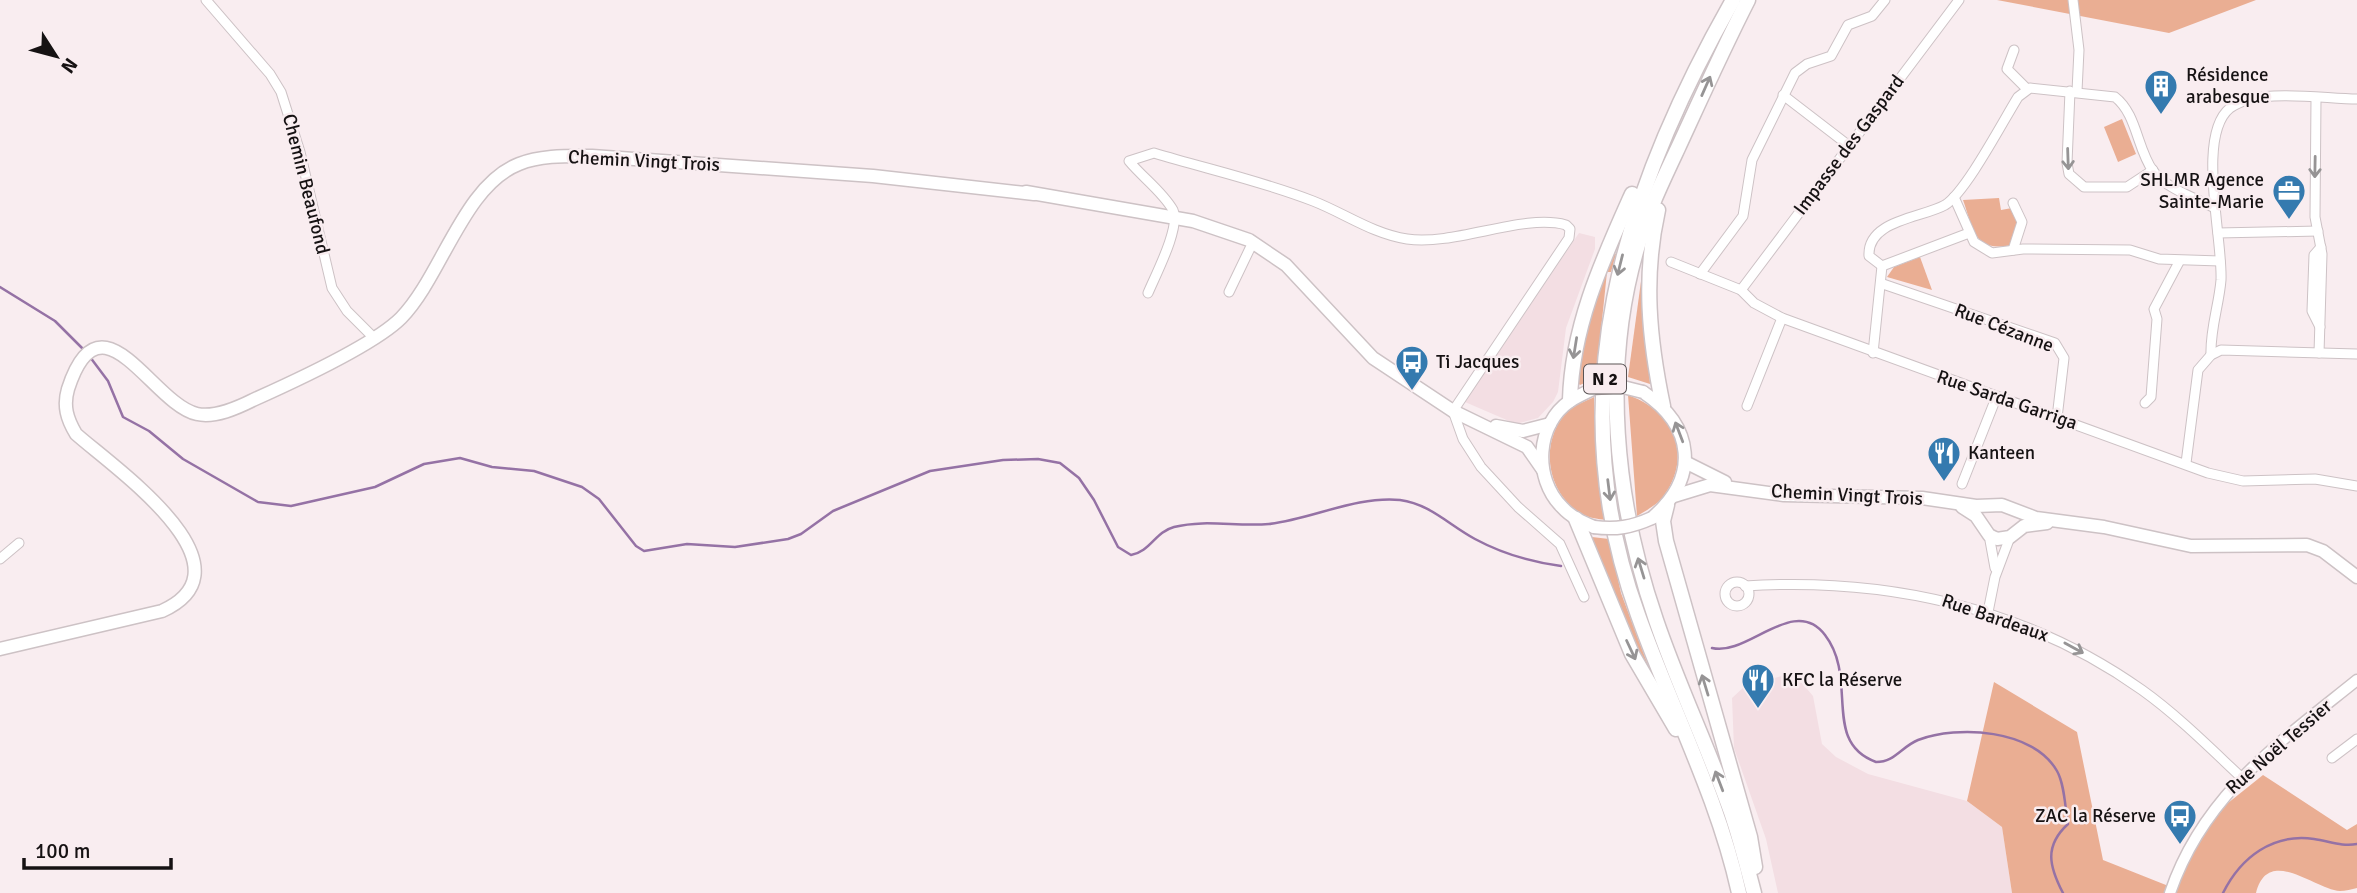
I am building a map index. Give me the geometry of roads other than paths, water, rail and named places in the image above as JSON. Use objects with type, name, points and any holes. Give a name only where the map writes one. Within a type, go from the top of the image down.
[{"type":"highway","name":"N 2","points":[[1733,0],[1698,62],[1657,149],[1618,270],[1608,331],[1603,407],[1605,459],[1620,559],[1638,615],[1699,769],[1739,893]]},
{"type":"highway","name":"N 2","points":[[1748,0],[1648,214],[1624,308],[1618,374],[1622,490],[1656,620],[1731,814],[1755,893]]},
{"type":"highway","points":[[1570,400],[1575,342],[1583,314],[1652,150],[1698,62]]},
{"type":"highway","points":[[1663,406],[1653,356],[1648,263],[1661,198],[1678,148]]},
{"type":"highway","points":[[1671,500],[1663,521],[1666,541],[1750,837],[1755,893]]},
{"type":"highway","points":[[1576,519],[1632,654],[1699,769]]},
{"type":"main road","name":"Chemin Vingt Trois","points":[[0,649],[162,611],[185,596],[195,573],[190,547],[183,533],[167,515],[76,434],[67,420],[66,395],[80,362],[105,346],[120,353],[184,408],[203,414],[230,410],[253,401],[374,338],[409,308],[485,190],[499,175],[519,164],[546,158],[592,156],[873,176],[1034,194],[1212,226],[1252,242],[1286,265],[1373,358],[1453,411],[1527,447],[1543,470]]},
{"type":"main road","points":[[1619,386],[1643,392],[1663,406],[1679,431],[1685,461],[1671,500],[1652,518],[1634,526],[1614,530],[1594,527],[1576,519],[1554,498],[1543,470],[1544,439],[1550,424],[1570,400],[1595,388],[1619,386]]},
{"type":"main road","name":"Chemin Vingt Trois","points":[[1476,421],[1523,431],[1550,424]]},
{"type":"main road","name":"Chemin Vingt Trois","points":[[1685,461],[1737,487]]},
{"type":"main road","name":"Chemin Vingt Trois","points":[[1671,500],[1710,485],[1784,495],[1922,498],[1994,506],[2010,508],[2054,522],[2104,527],[2191,545],[2307,545],[2323,551],[2357,577]]},
{"type":"main road","name":"Chemin Vingt Trois","points":[[1958,504],[1997,539],[2013,534],[2024,526],[2054,522]]},
{"type":"main road","points":[[1986,529],[1985,515],[1994,506]]},
{"type":"main road","points":[[2010,508],[2017,518],[2013,534]]},
{"type":"street","name":"Chemin Beaufond","points":[[206,0],[270,74],[281,92],[300,152],[332,288],[347,311],[374,338]]},
{"type":"street","points":[[1700,274],[1743,216],[1752,159],[1795,73],[1807,64],[1831,56],[1848,25],[1872,16],[1885,0]]},
{"type":"street","name":"Impasse des Gaspard","points":[[1741,290],[1959,0]]},
{"type":"street","points":[[2073,0],[2079,50],[2067,163],[2069,174],[2076,183],[2084,187],[2127,187],[2153,170]]},
{"type":"street","points":[[2014,50],[2007,69],[2027,89],[2108,94],[2121,101],[2153,170],[2169,185],[2215,208]]},
{"type":"street","points":[[1882,266],[1869,256],[1869,250],[1881,230],[1942,206],[1954,197],[2018,97],[2027,89]]},
{"type":"street","points":[[1783,95],[1848,145]]},
{"type":"street","points":[[2211,355],[2221,280],[2215,208],[2214,138],[2221,117],[2231,108],[2258,97],[2357,99]]},
{"type":"street","points":[[2316,99],[2315,217],[2321,247],[2319,353]]},
{"type":"street","points":[[1148,293],[1168,245],[1175,218],[1173,211],[1152,184],[1129,161],[1154,153],[1314,201],[1389,235],[1406,239],[1440,240],[1509,227],[1566,225],[1570,229],[1569,238],[1453,411],[1463,439],[1481,467],[1518,507],[1560,544],[1584,597]]},
{"type":"street","points":[[1954,197],[1975,242],[1992,253],[2013,250],[2130,250],[2179,262],[2220,261]]},
{"type":"street","points":[[2013,203],[2022,222],[2013,250]]},
{"type":"street","points":[[2218,233],[2318,231]]},
{"type":"street","points":[[1882,266],[1969,233]]},
{"type":"street","points":[[1229,292],[1252,242]]},
{"type":"street","name":"Rue Sarda Garriga","points":[[1671,262],[1741,290],[1754,303],[1782,318],[2208,473],[2243,481],[2315,479],[2357,486]]},
{"type":"street","points":[[2145,402],[2151,397],[2157,319],[2154,309],[2179,262]]},
{"type":"street","points":[[1873,353],[1882,266]]},
{"type":"street","name":"Rue Cézanne","points":[[1882,284],[2055,343],[2064,358],[2057,418]]},
{"type":"street","points":[[1747,406],[1782,318]]},
{"type":"street","points":[[2186,463],[2198,370],[2211,355],[2221,350],[2357,354]]},
{"type":"street","points":[[1962,484],[1996,398]]},
{"type":"street","points":[[1986,529],[1994,550],[1995,577],[1989,612]]},
{"type":"street","points":[[1995,577],[2013,534]]},
{"type":"street","points":[[0,559],[19,543]]},
{"type":"street","name":"Rue Bardeaux","points":[[1745,586],[1874,586],[1989,612],[2043,633],[2116,673],[2168,711],[2241,777]]},
{"type":"street","name":"Rue Noël Tessier","points":[[2169,893],[2196,832],[2241,777],[2357,680]]},
{"type":"street","points":[[2332,758],[2357,739]]},
{"type":"waterway","points":[[0,287],[55,321],[86,352]]},
{"type":"waterway","points":[[90,357],[108,381],[123,417],[149,431],[183,459],[258,502],[291,506],[375,487],[424,464],[460,458],[492,467],[534,471],[582,487],[599,499],[636,546],[644,551],[687,544],[735,547],[788,539],[801,534],[833,511],[930,471],[1003,460],[1038,459],[1060,463],[1079,478],[1094,500],[1118,547],[1131,555],[1143,550],[1162,533],[1174,527],[1198,524],[1269,524],[1366,501],[1400,500],[1430,510],[1495,549],[1561,566]]},
{"type":"waterway","points":[[1712,648],[1740,644],[1785,623],[1799,621],[1813,624],[1825,635],[1835,652],[1840,671],[1845,725],[1850,740],[1859,753],[1876,762],[1888,760],[1918,740],[1953,733],[1994,734],[2031,746],[2046,757],[2057,771],[2063,790],[2068,824],[2055,840],[2051,857],[2054,874],[2063,893]]},
{"type":"waterway","points":[[2223,893],[2239,869],[2260,850],[2272,844],[2299,838],[2357,844]]},
{"type":"place","name":"Résidence arabesque","points":[[2161,116]]},
{"type":"place","name":"SHLMR Agence Sainte-Marie","points":[[2289,221]]},
{"type":"place","name":"Ti Jacques","points":[[1412,392]]},
{"type":"place","name":"Kanteen","points":[[1944,483]]},
{"type":"place","name":"KFC la Réserve","points":[[1758,710]]},
{"type":"place","name":"ZAC la Réserve","points":[[2180,846]]}]
